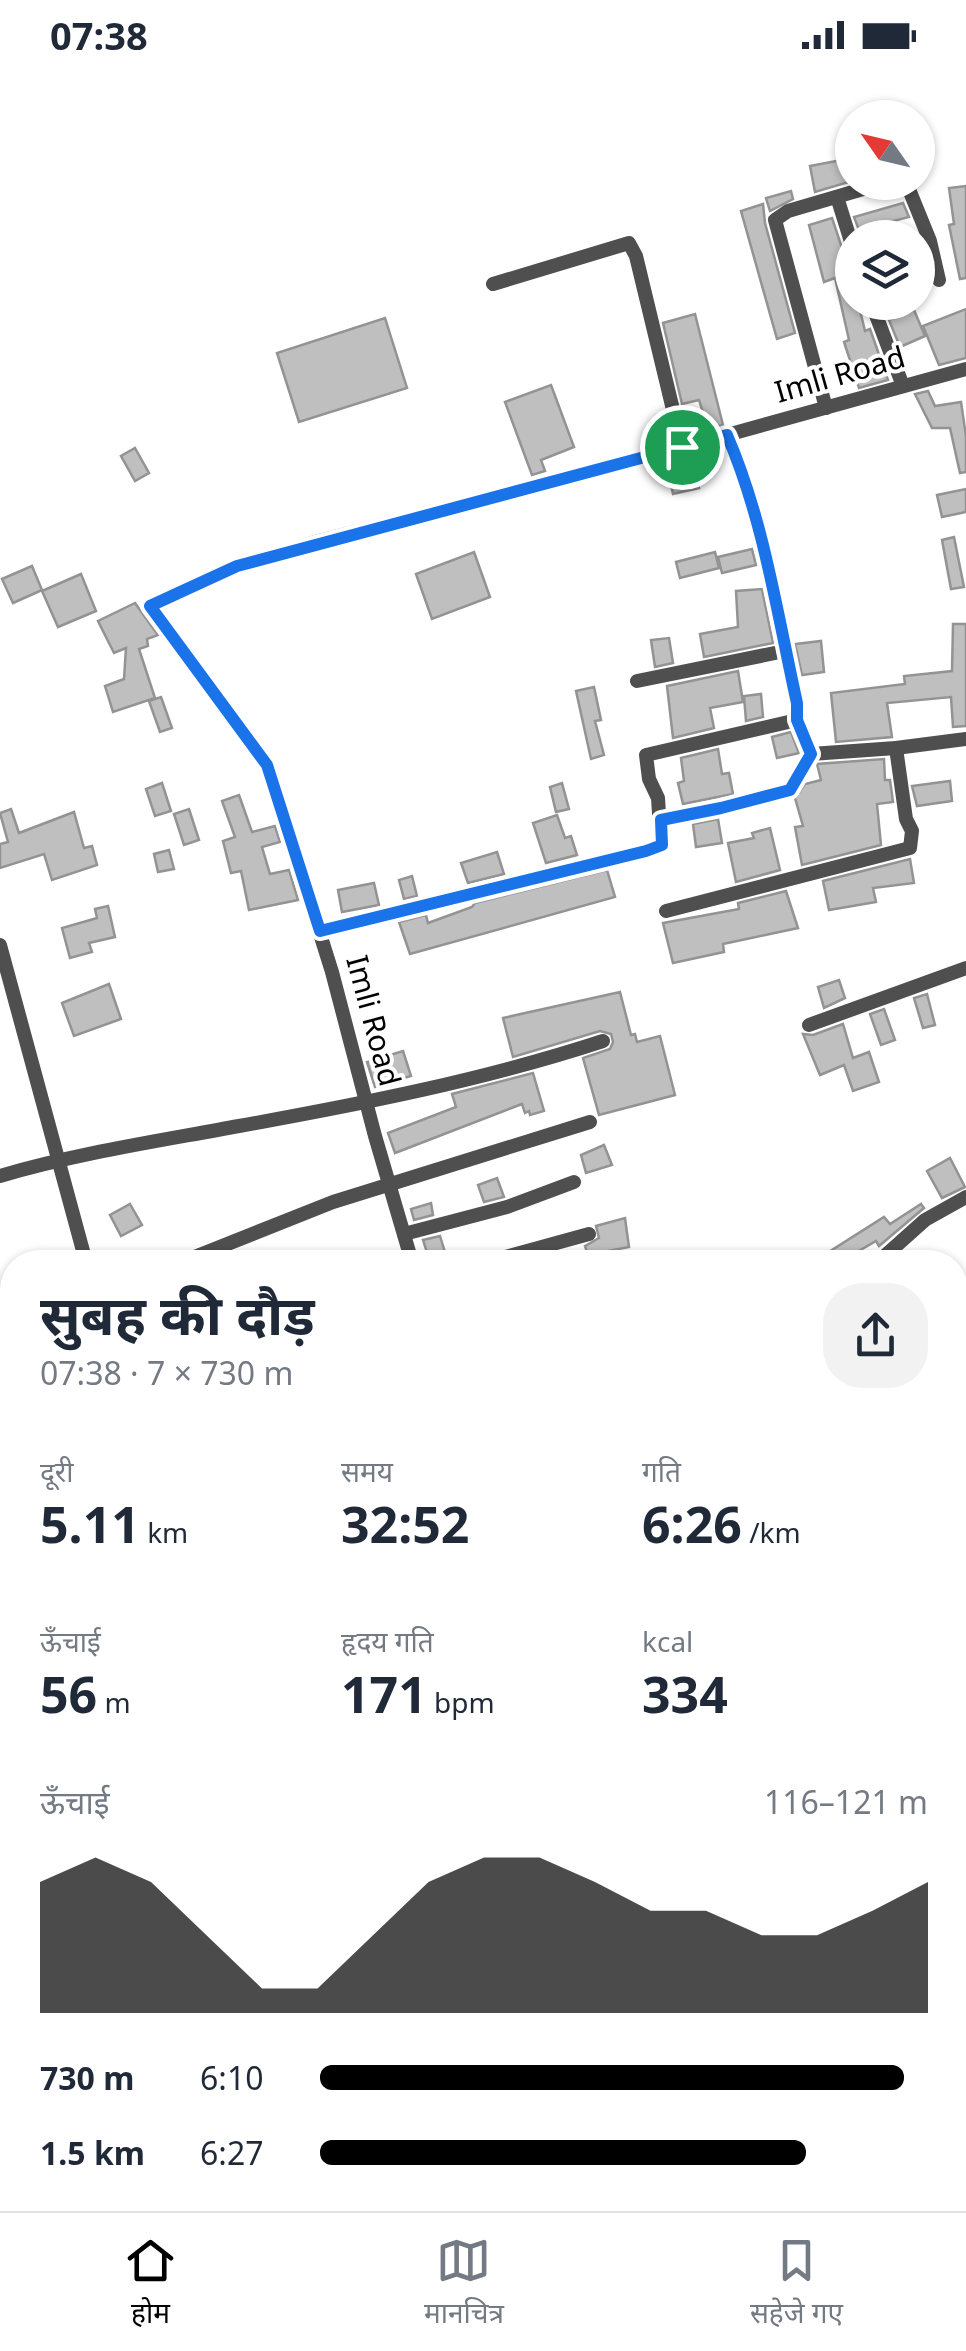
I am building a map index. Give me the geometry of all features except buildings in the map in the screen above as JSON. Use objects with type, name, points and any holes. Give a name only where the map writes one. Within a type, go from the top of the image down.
[{"type":"street","points":[[826,408],[775,220],[788,211],[835,197]]},
{"type":"street","points":[[913,200],[930,242],[939,280]]},
{"type":"street","points":[[493,284],[629,243],[636,256],[682,447]]},
{"type":"street","points":[[878,320],[903,386]]},
{"type":"street","name":"Imli Road","points":[[409,1250],[320,931],[267,765],[150,606],[237,566],[270,556],[966,368]]},
{"type":"street","points":[[727,435],[746,477],[766,552],[797,703],[797,720],[811,754]]},
{"type":"street","points":[[636,681],[785,650]]},
{"type":"street","points":[[320,931],[662,845],[658,798],[648,779],[646,755],[797,720]]},
{"type":"street","points":[[811,754],[966,739]]},
{"type":"street","points":[[666,911],[910,848],[912,831],[906,819],[896,748]]},
{"type":"street","points":[[661,820],[790,790],[811,754]]},
{"type":"street","points":[[0,945],[83,1250]]},
{"type":"street","points":[[808,1024],[966,968]]},
{"type":"street","points":[[0,1176],[58,1159],[366,1102],[552,1058],[603,1041]]},
{"type":"street","points":[[212,1250],[333,1202],[590,1122]]},
{"type":"street","points":[[404,1234],[506,1207],[574,1182]]},
{"type":"street","points":[[892,1250],[926,1220],[966,1197]]},
{"type":"street","points":[[531,1250],[589,1234]]},
{"type":"route","points":[[727,435],[746,477],[766,552],[797,703],[797,720],[811,754],[790,790],[661,820],[662,845],[646,851],[320,931],[267,765],[150,606],[237,566],[682,447],[727,435]]}]
